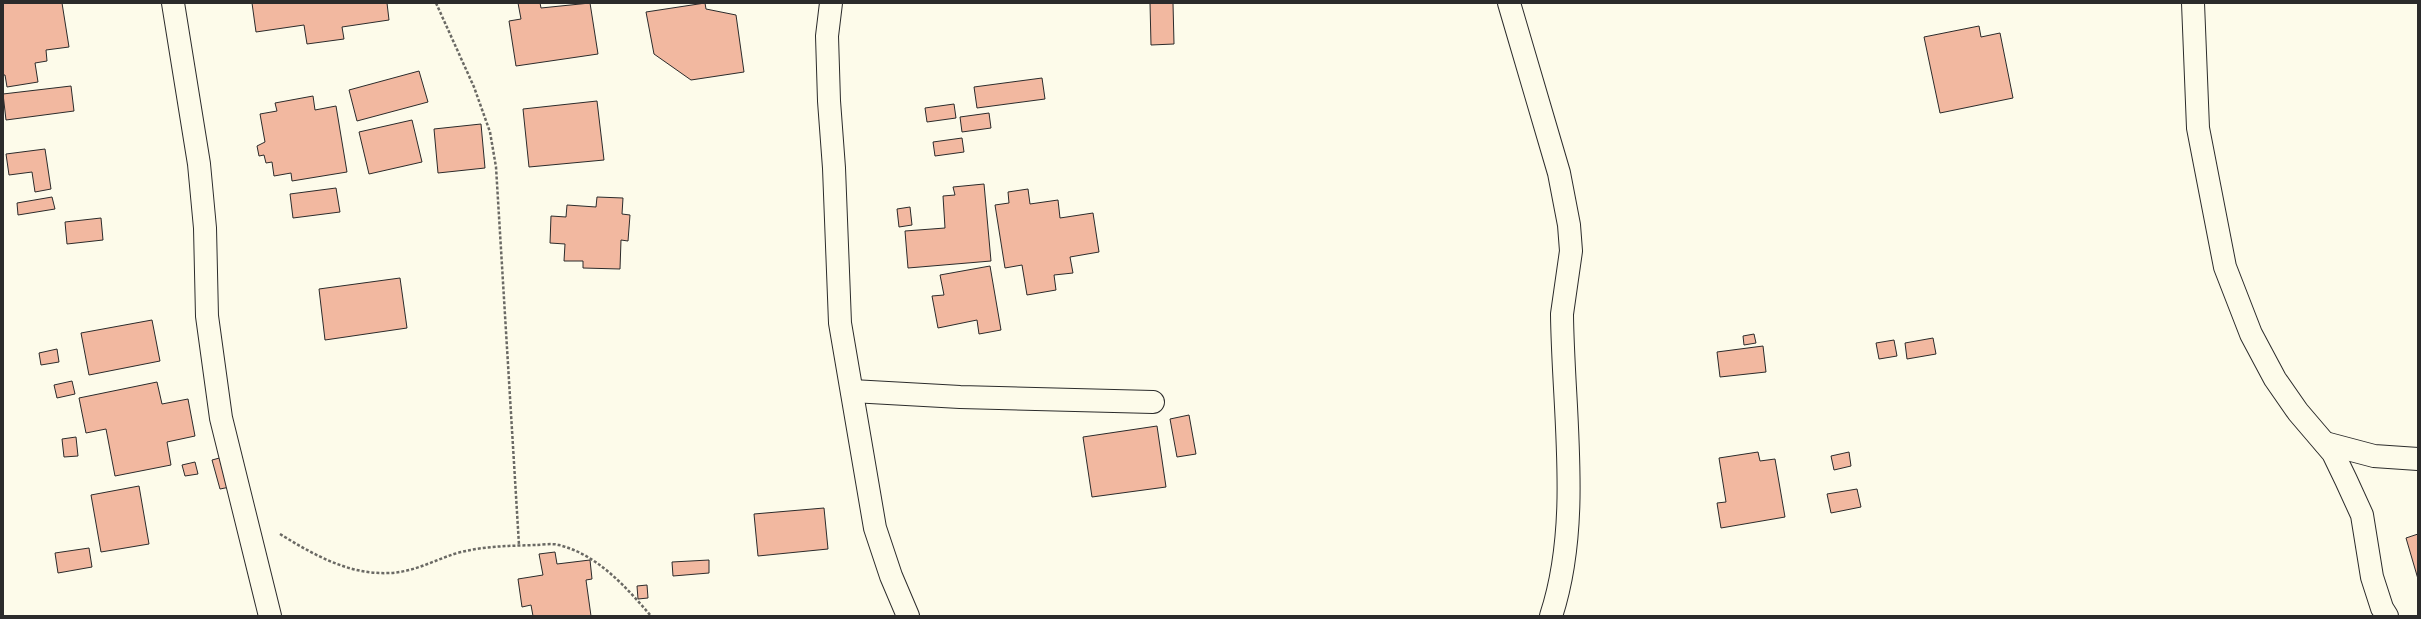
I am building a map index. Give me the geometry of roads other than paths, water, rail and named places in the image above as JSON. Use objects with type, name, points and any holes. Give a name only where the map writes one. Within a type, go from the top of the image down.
[{"type":"street","points":[[173,3],[199,164],[205,228],[207,316],[221,418],[243,512],[270,616]]},
{"type":"street","points":[[831,3],[828,36],[829,101],[834,168],[840,323],[875,528],[891,576],[908,616]]},
{"type":"street","points":[[1509,3],[1559,173],[1570,238],[1569,269],[1562,314],[1567,516],[1564,559],[1551,616]]},
{"type":"street","points":[[2192,3],[2198,128],[2226,267],[2252,334],[2275,379],[2298,412],[2325,443],[2340,466],[2362,515],[2372,577],[2382,608],[2387,616]]},
{"type":"street","points":[[852,391],[960,397],[1153,402]]},
{"type":"street","points":[[2325,443],[2374,456],[2418,459]]}]
